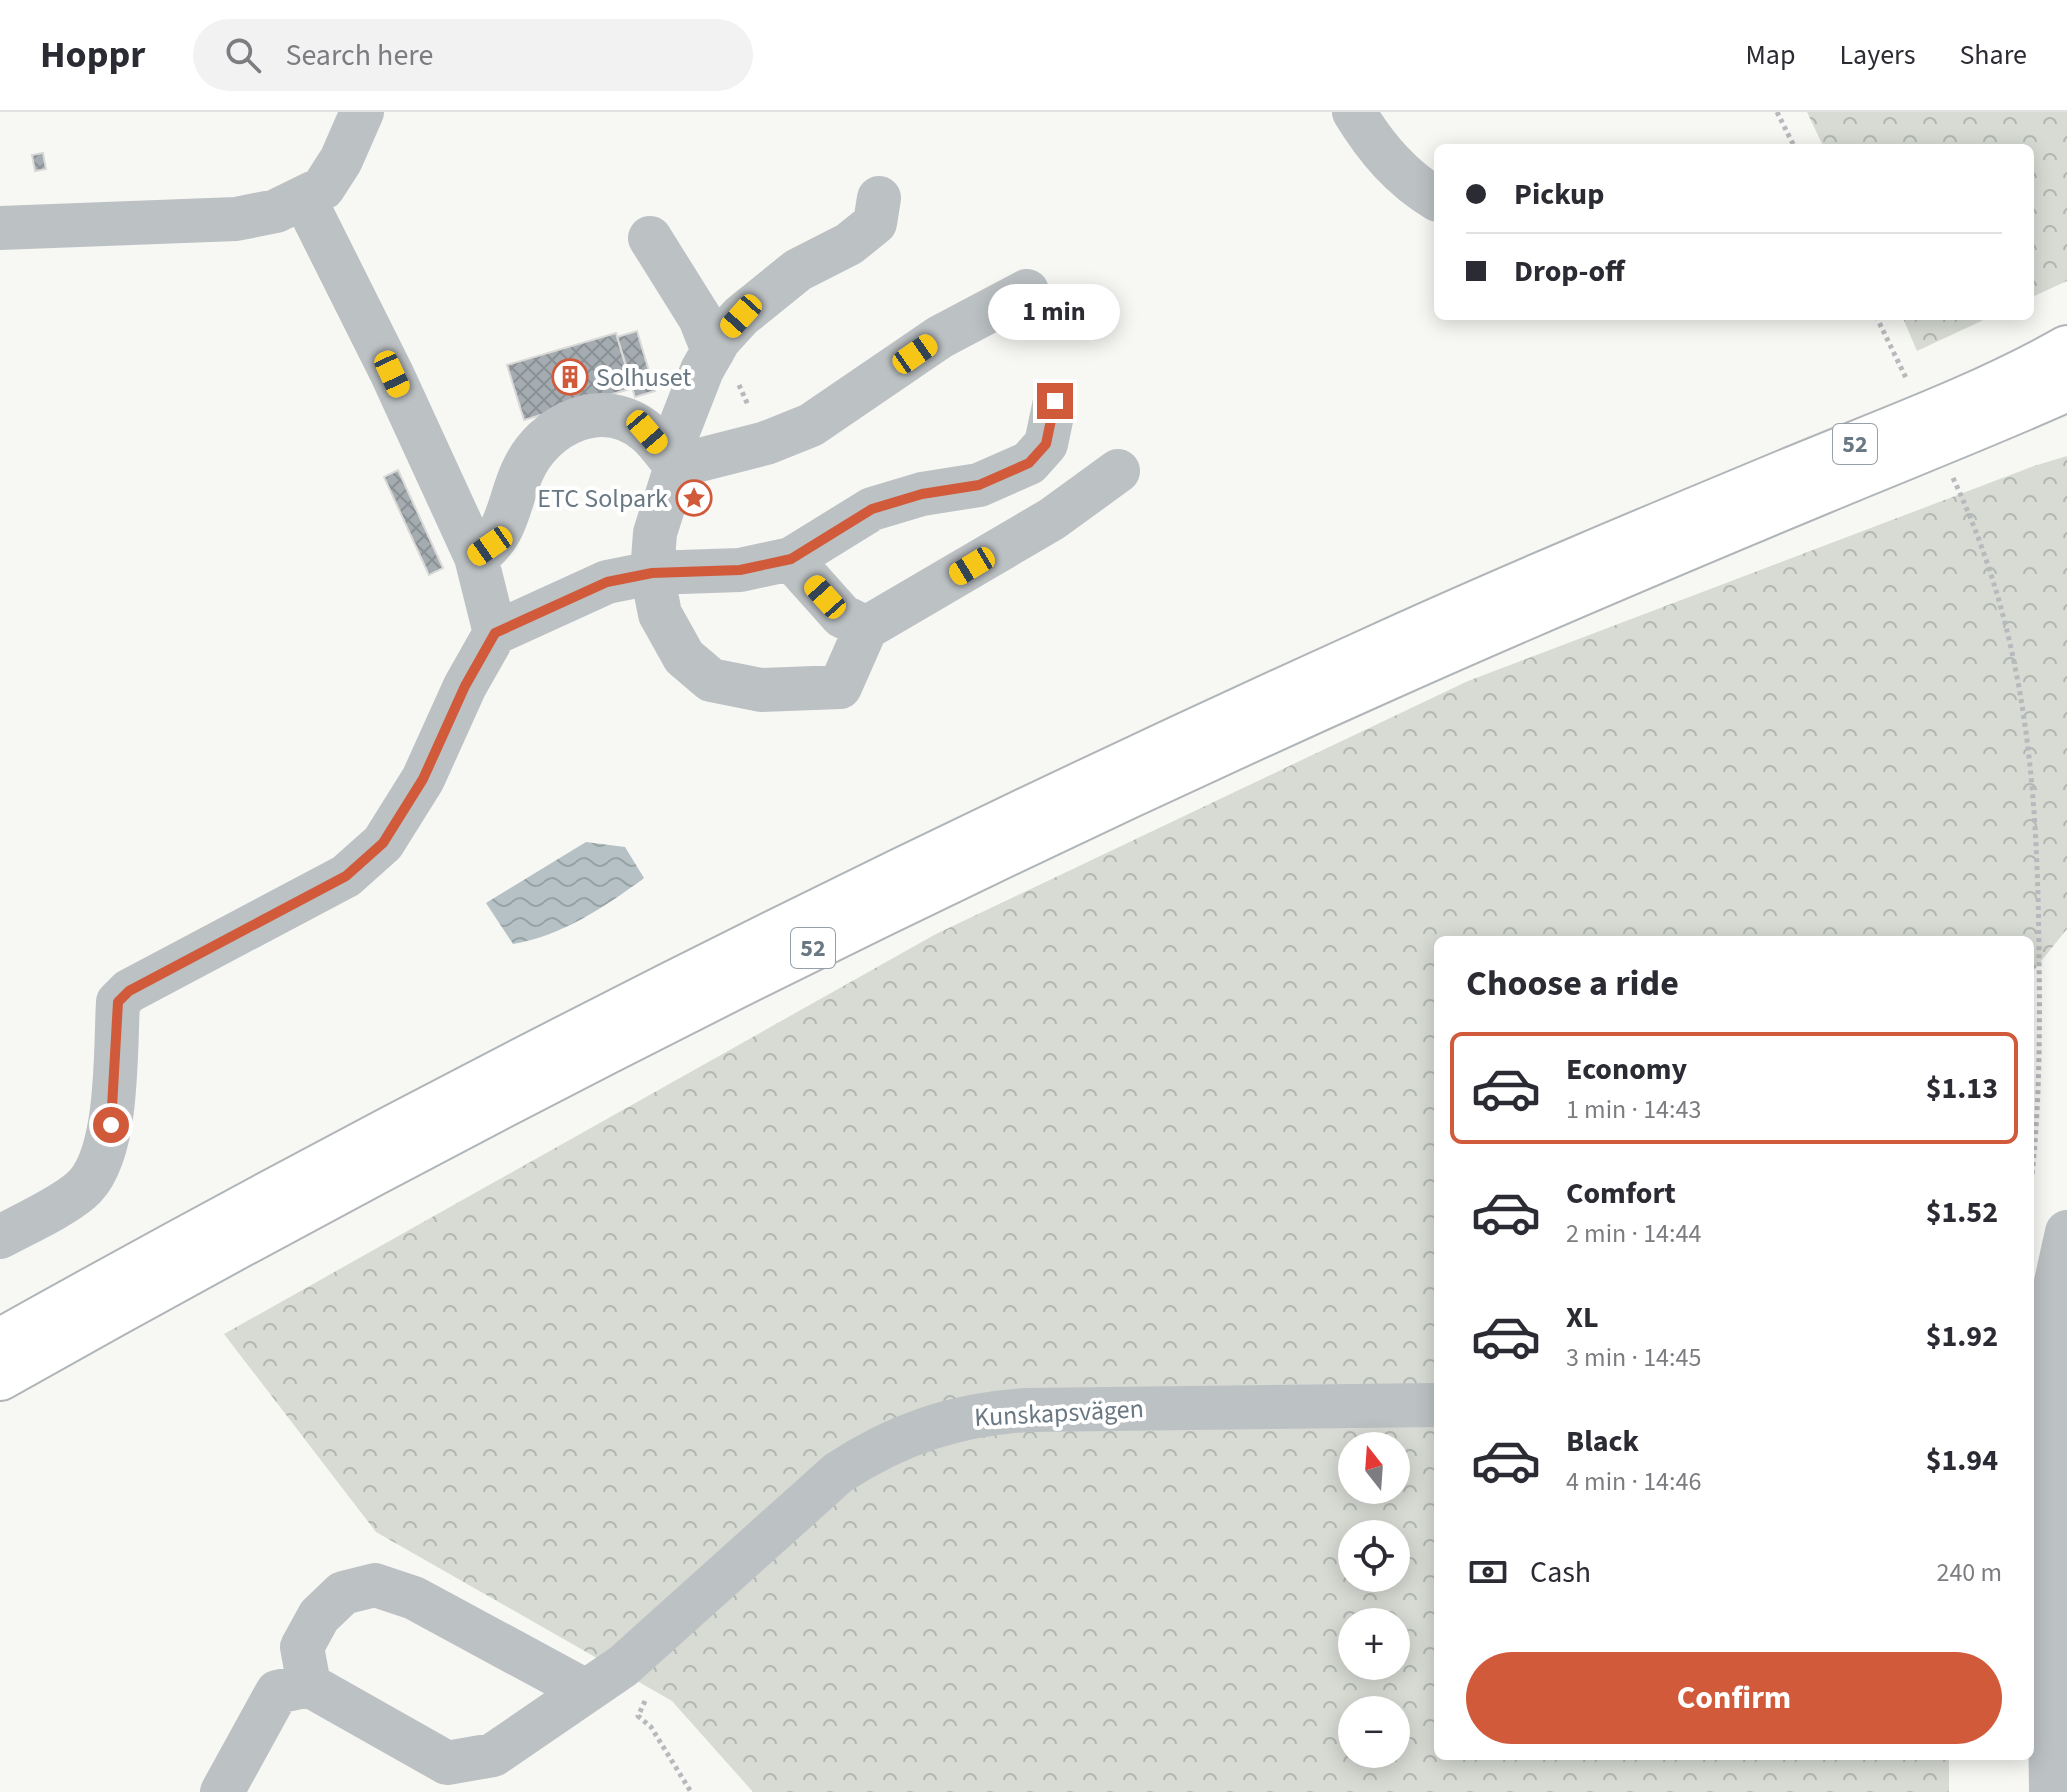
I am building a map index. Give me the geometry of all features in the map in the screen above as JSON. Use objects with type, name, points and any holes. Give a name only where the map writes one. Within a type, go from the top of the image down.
[{"type":"main road","name":"52","points":[[0,1341],[441,1101],[981,830],[1392,640],[1639,533],[1984,390],[2067,348]]},
{"type":"main road","name":"52","points":[[0,1378],[402,1157],[666,1020],[945,883],[1382,680],[1648,564],[2067,389]]},
{"type":"street","points":[[0,228],[236,219],[276,211],[323,188],[341,160],[362,112]]},
{"type":"street","points":[[1354,112],[1377,148],[1416,187],[1434,198]]},
{"type":"street","points":[[304,198],[392,374],[476,557],[495,633]]},
{"type":"street","points":[[879,198],[875,223],[849,244],[798,270],[741,316],[719,340],[702,370],[677,434],[676,466],[655,533],[652,573],[660,614],[684,657],[711,680],[761,690],[840,687],[866,628],[1052,519],[1118,471]]},
{"type":"street","points":[[650,238],[700,318],[713,351]]},
{"type":"street","points":[[676,466],[766,443],[811,425],[940,337],[1027,291]]},
{"type":"street","points":[[0,1237],[82,1191],[100,1165],[111,1125],[118,1002],[129,991],[346,876],[383,843],[423,779],[465,686],[495,633],[607,582],[652,573],[740,570],[791,559],[872,509],[922,494],[979,485],[1029,463],[1046,444],[1055,401]]},
{"type":"street","points":[[476,557],[501,532],[522,471],[536,446],[558,426],[587,415],[617,415],[647,432],[676,466]]},
{"type":"street","points":[[791,559],[842,616],[866,628]]},
{"type":"street","points":[[2051,1792],[2038,1397],[2067,1232]]},
{"type":"street","name":"Kunskapsvägen","points":[[309,1685],[447,1763],[493,1755],[586,1691],[636,1679],[838,1473],[867,1455],[928,1427],[960,1418],[1027,1410],[1434,1405]]},
{"type":"street","points":[[222,1792],[277,1692],[309,1685],[302,1647],[319,1616],[343,1593],[375,1585],[414,1598],[586,1691]]},
{"type":"path","points":[[1777,112],[1793,144]]},
{"type":"path","points":[[1878,320],[1909,384]]},
{"type":"path","points":[[713,351],[727,360],[766,443]]},
{"type":"path","points":[[1950,472],[1986,559],[2005,621],[2017,667],[2032,769],[2038,864],[2040,1050],[2034,1135]]},
{"type":"path","points":[[636,1679],[638,1716],[651,1727],[691,1792]]},
{"type":"green space","points":[[1807,112],[2067,112],[2067,281],[2034,296],[2034,144],[1822,144]]},
{"type":"green space","points":[[1904,320],[1983,320],[1917,351]]},
{"type":"green space","points":[[2067,456],[2067,929],[2034,970],[2034,936],[1434,936],[1434,1760],[1949,1760],[1949,1792],[753,1792],[672,1701],[376,1532],[224,1334],[936,934],[1468,681]]},
{"type":"water","points":[[586,842],[625,847],[644,878],[598,910],[565,927],[513,944],[486,903]]},
{"type":"building","points":[[43,153],[46,169],[35,171],[32,155]]},
{"type":"building","points":[[637,331],[655,391],[635,397],[617,337]]},
{"type":"building","name":"Solhuset","points":[[616,333],[633,388],[524,420],[507,365]]},
{"type":"building","points":[[398,470],[443,568],[429,575],[384,477]]},
{"type":"place","name":"Solhuset","points":[[570,377]]},
{"type":"place","name":"ETC Solpark","points":[[694,498]]},
{"type":"route","points":[[111,1125],[118,1002],[129,991],[346,876],[383,843],[423,779],[465,686],[495,633],[607,582],[652,573],[740,570],[791,559],[872,509],[922,494],[979,485],[1029,463],[1046,444],[1055,401]]}]
